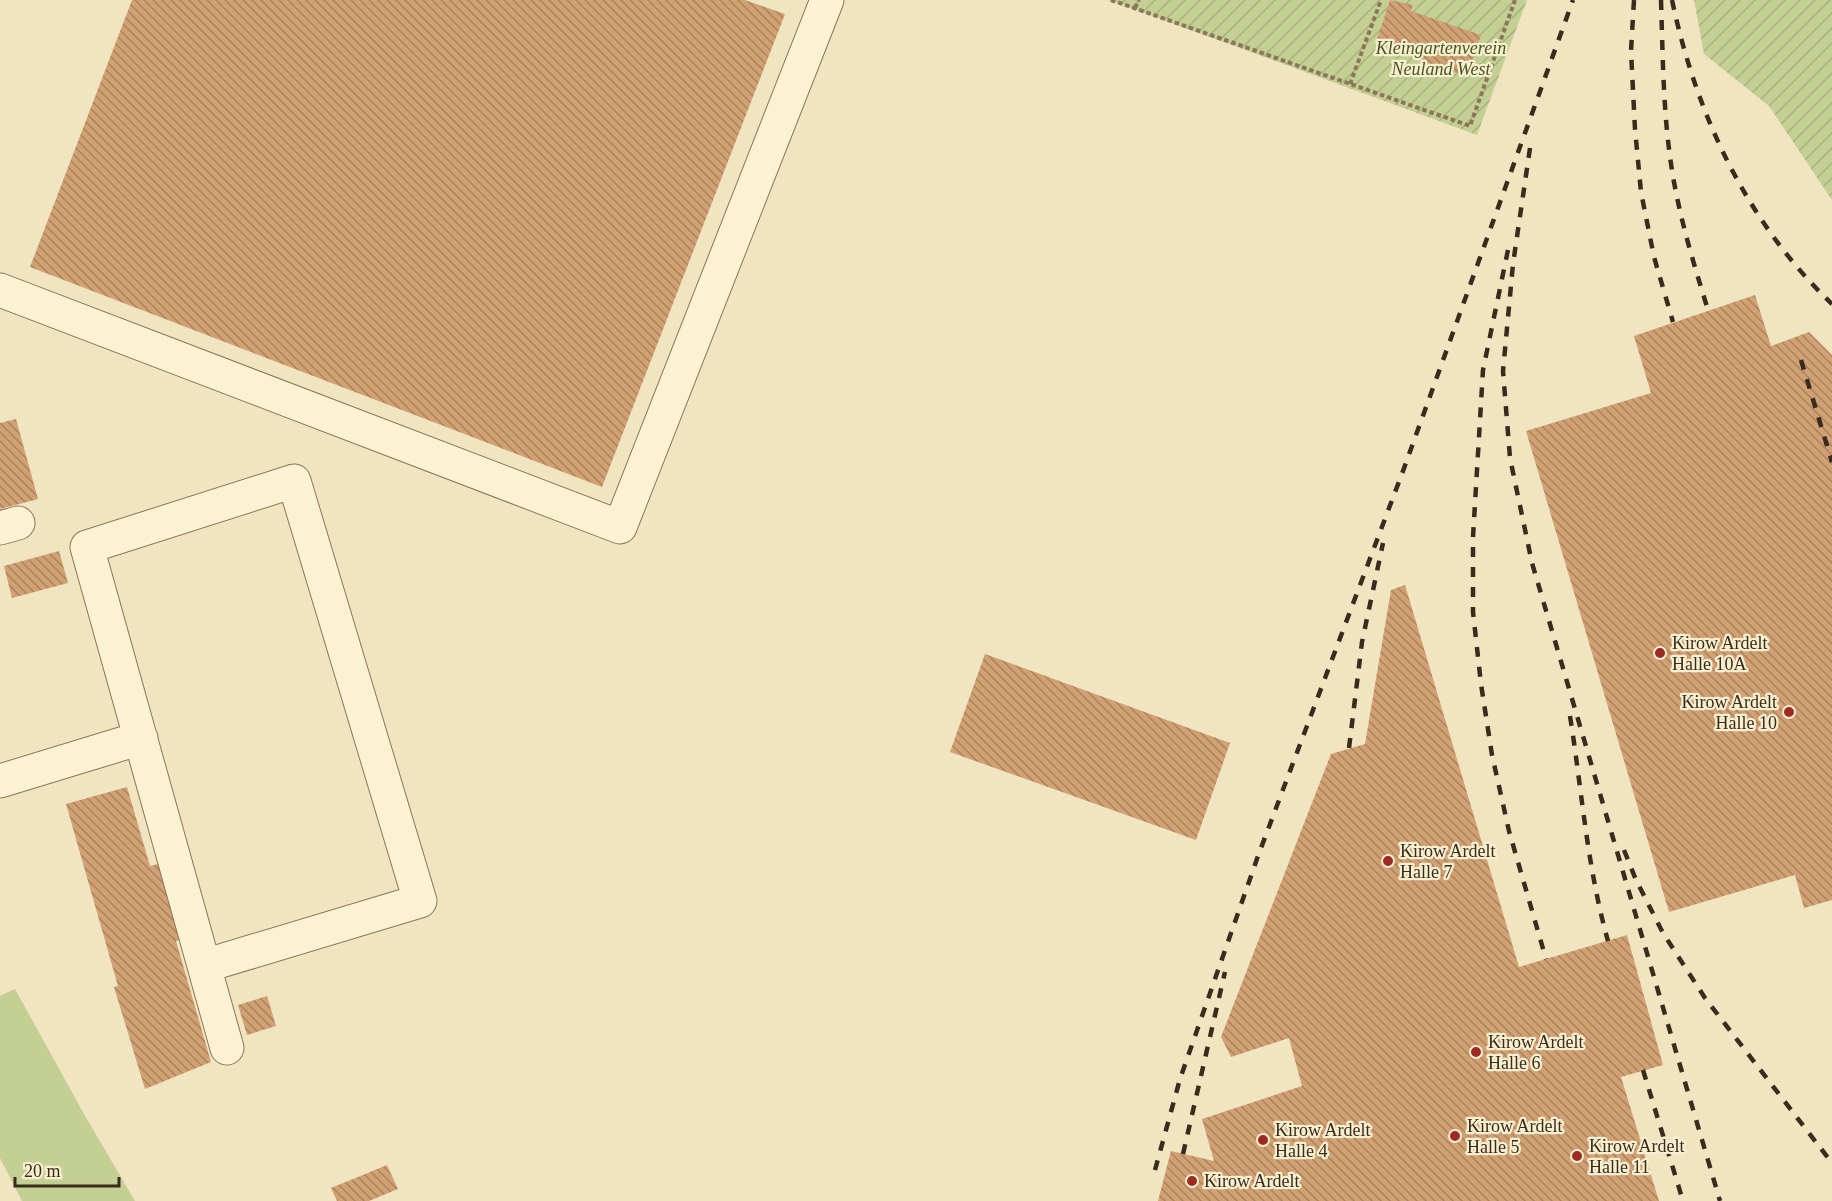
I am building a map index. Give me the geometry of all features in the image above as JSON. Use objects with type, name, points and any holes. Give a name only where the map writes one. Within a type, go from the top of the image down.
[{"type":"lane","points":[[0,290],[620,527],[827,0]]},
{"type":"lane","points":[[204,966],[420,901],[294,481],[87,547],[141,738],[204,966],[227,1048]]},
{"type":"lane","points":[[0,781],[141,738]]},
{"type":"path","points":[[1111,0],[1470,126],[1515,0]]},
{"type":"path","points":[[1135,8],[1138,0]]},
{"type":"path","points":[[1350,84],[1381,0]]},
{"type":"green space","name":"Kleingartenverein Neuland West","points":[[1109,0],[1527,0],[1477,135]]},
{"type":"green space","points":[[1694,0],[1832,0],[1832,200],[1769,106],[1704,54]]},
{"type":"green space","points":[[15,989],[135,1201],[22,1201],[0,1158],[0,996]]},
{"type":"building","points":[[132,0],[745,0],[785,14],[602,487],[30,267]]},
{"type":"building","points":[[1390,0],[1413,5],[1411,11],[1481,35],[1467,76],[1422,61],[1423,55],[1377,40]]},
{"type":"building","points":[[1755,295],[1771,346],[1809,332],[1832,355],[1832,900],[1804,908],[1795,875],[1669,912],[1526,431],[1651,393],[1634,336]]},
{"type":"building","points":[[16,419],[38,499],[0,509],[0,423]]},
{"type":"building","points":[[59,551],[68,583],[12,598],[4,566]]},
{"type":"building","points":[[1405,585],[1519,967],[1627,935],[1663,1065],[1621,1077],[1659,1201],[1158,1201],[1171,1151],[1214,1161],[1202,1119],[1302,1086],[1289,1038],[1231,1057],[1221,1037],[1331,754],[1365,744],[1391,590]]},
{"type":"building","points":[[985,654],[1230,743],[1196,840],[950,752]]},
{"type":"building","points":[[127,787],[150,866],[170,861],[192,936],[176,941],[211,1062],[145,1089],[114,987],[118,986],[66,804]]},
{"type":"building","points":[[267,996],[276,1026],[247,1035],[238,1005]]},
{"type":"building","points":[[387,1165],[398,1189],[369,1201],[337,1201],[331,1188]]},
{"type":"railway","points":[[1155,1170],[1180,1079],[1258,856],[1403,471],[1573,0]]},
{"type":"railway","points":[[1634,0],[1631,51],[1641,192],[1654,257],[1673,322]]},
{"type":"railway","points":[[1661,0],[1664,91],[1670,159],[1685,231],[1708,310]]},
{"type":"railway","points":[[1672,0],[1695,84],[1729,164],[1750,202],[1775,238],[1832,304]]},
{"type":"railway","points":[[1530,148],[1513,264],[1503,371],[1510,458],[1532,563],[1720,1201]]},
{"type":"railway","points":[[1508,250],[1483,370],[1473,537],[1473,612],[1492,755],[1509,831],[1546,959]]},
{"type":"railway","points":[[1801,360],[1832,462]]},
{"type":"railway","points":[[1349,748],[1362,642],[1383,543]]},
{"type":"railway","points":[[1570,716],[1590,857],[1608,941]]},
{"type":"railway","points":[[1624,850],[1636,880],[1663,933],[1705,998],[1832,1163]]},
{"type":"railway","points":[[1183,1154],[1225,972]]},
{"type":"railway","points":[[1643,1070],[1683,1201]]},
{"type":"place","name":"Kirow Ardelt Halle 10A","points":[[1660,653]]},
{"type":"place","name":"Kirow Ardelt Halle 10","points":[[1789,712]]},
{"type":"place","name":"Kirow Ardelt Halle 7","points":[[1388,861]]},
{"type":"place","name":"Kirow Ardelt Halle 6","points":[[1476,1052]]},
{"type":"place","name":"Kirow Ardelt Halle 5","points":[[1455,1136]]},
{"type":"place","name":"Kirow Ardelt Halle 4","points":[[1263,1140]]},
{"type":"place","name":"Kirow Ardelt Halle 11","points":[[1577,1156]]},
{"type":"place","name":"Kirow Ardelt","points":[[1192,1181]]}]
